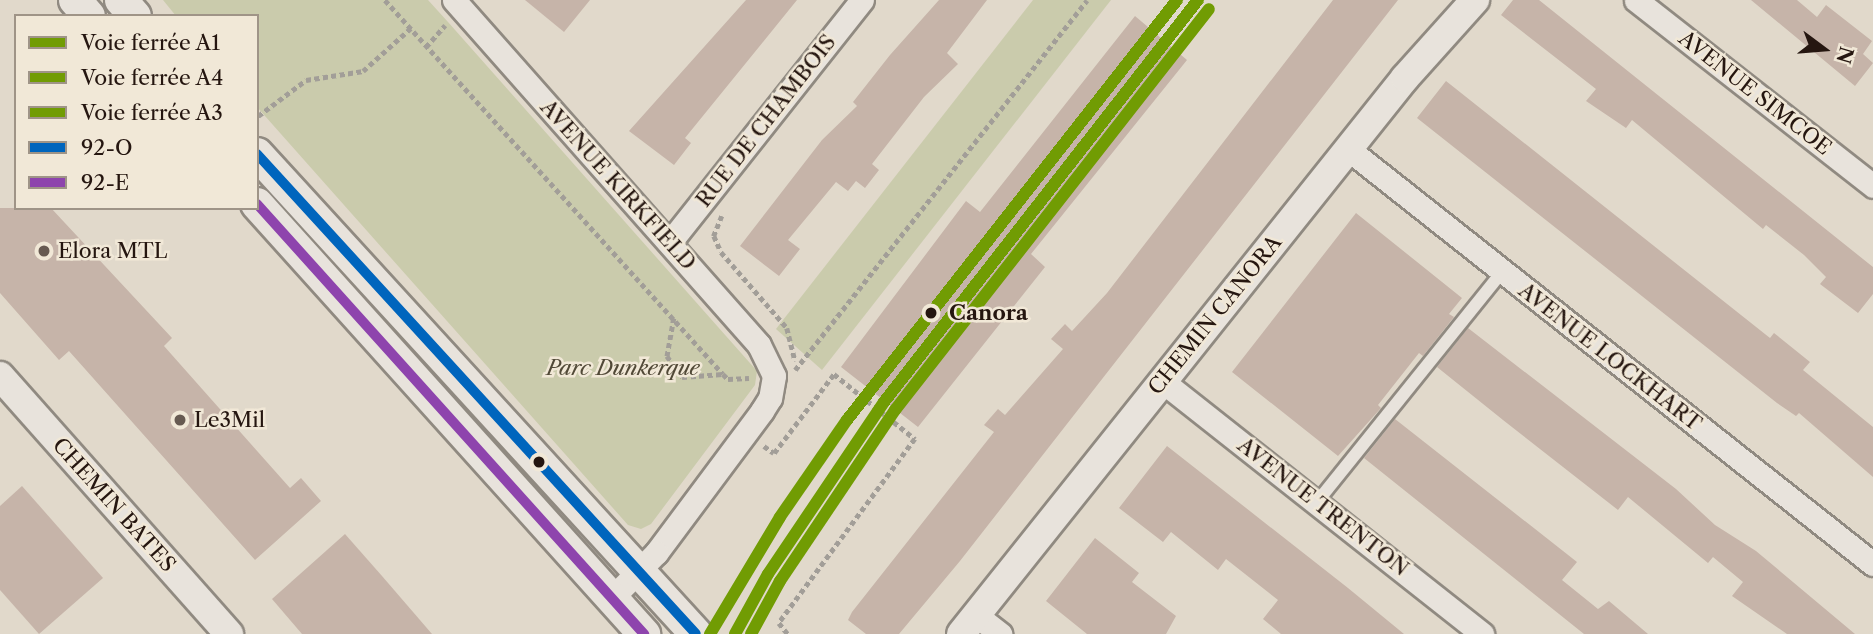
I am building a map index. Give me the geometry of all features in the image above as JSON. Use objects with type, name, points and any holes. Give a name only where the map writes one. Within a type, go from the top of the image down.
[{"type":"main road","points":[[75,0],[87,14]]},
{"type":"main road","points":[[121,0],[133,14]]},
{"type":"main road","points":[[259,156],[696,634]]},
{"type":"main road","points":[[259,206],[644,634]]},
{"type":"street","name":"RUE DE CHAMBOIS","points":[[670,242],[862,0]]},
{"type":"street","name":"CHEMIN CANORA","points":[[969,625],[1348,149],[1475,0]]},
{"type":"street","name":"AVENUE SIMCOE","points":[[1636,0],[1873,187]]},
{"type":"street","name":"AVENUE KIRKFIELD","points":[[454,6],[670,242],[760,345],[775,378]]},
{"type":"street","name":"AVENUE LOCKHART","points":[[1348,149],[1501,273],[1873,564]]},
{"type":"street","name":"CHEMIN BATES","points":[[0,376],[229,634]]},
{"type":"street","points":[[612,598],[639,571],[762,411],[770,398],[775,378]]},
{"type":"street","name":"AVENUE TRENTON","points":[[1162,381],[1482,634]]},
{"type":"street","points":[[969,625],[1000,634]]},
{"type":"lane","points":[[1317,502],[1501,273]]},
{"type":"path","points":[[385,0],[728,379],[775,378],[796,370],[1087,0]]},
{"type":"path","points":[[426,47],[454,6]]},
{"type":"path","points":[[259,116],[306,80],[363,71],[411,28]]},
{"type":"path","points":[[731,205],[714,236],[721,252],[787,328],[796,370]]},
{"type":"path","points":[[674,317],[667,356],[681,377],[723,374]]},
{"type":"path","points":[[775,378],[796,370]]},
{"type":"path","points":[[761,443],[774,453],[834,374],[915,439],[779,622],[788,634]]},
{"type":"path","points":[[875,405],[879,398]]},
{"type":"path","points":[[752,454],[768,433]]},
{"type":"green space","name":"Parc Dunkerque","points":[[163,0],[428,0],[757,371],[755,385],[651,524],[641,529],[628,525],[259,109],[259,14],[174,14]]},
{"type":"green space","points":[[1033,0],[1111,0],[822,370],[776,329]]},
{"type":"building","points":[[525,0],[590,0],[564,32]]},
{"type":"building","points":[[746,0],[797,0],[685,138],[691,143],[674,165],[629,131]]},
{"type":"building","points":[[939,0],[987,0],[947,53],[958,64],[924,97],[872,164],[879,170],[865,188],[856,181],[848,191],[836,182],[788,240],[800,249],[779,276],[740,246],[822,140],[857,106],[853,102],[890,55]]},
{"type":"building","points":[[1333,0],[1398,0],[960,561],[899,634],[866,634],[848,620],[852,612],[994,432],[984,425],[998,409],[1005,415],[1063,349],[1051,339],[1065,324],[1072,331],[1107,293]]},
{"type":"building","points":[[1513,0],[1539,0],[1873,267],[1873,294],[1858,313],[1820,284],[1826,277],[1804,255],[1766,225],[1763,229],[1632,120],[1626,128],[1586,101],[1596,89],[1501,15]]},
{"type":"building","points":[[1751,0],[1797,0],[1817,17],[1826,5],[1872,41],[1863,54],[1873,63],[1855,86]]},
{"type":"building","name":"Canora","points":[[1135,16],[1187,60],[1031,254],[1045,267],[918,427],[841,367],[966,201],[980,212]]},
{"type":"building","points":[[1446,81],[1770,338],[1774,333],[1810,362],[1803,370],[1873,427],[1873,477],[1799,413],[1796,416],[1777,403],[1417,118]]},
{"type":"building","name":"Le3Mil","points":[[0,208],[53,210],[172,338],[164,346],[290,488],[301,478],[321,501],[255,560],[69,351],[59,360],[0,293]]},
{"type":"building","points":[[1356,213],[1462,298],[1449,314],[1454,317],[1423,356],[1419,353],[1378,405],[1381,408],[1338,456],[1232,372]]},
{"type":"building","points":[[1468,328],[1676,489],[1715,525],[1756,551],[1855,634],[1787,634],[1732,596],[1743,582],[1713,557],[1708,563],[1628,497],[1618,510],[1503,420],[1437,367]]},
{"type":"building","points":[[1395,419],[1577,562],[1562,580],[1598,609],[1609,601],[1648,634],[1584,634],[1364,458]]},
{"type":"building","points":[[1167,446],[1404,634],[1281,634],[1263,619],[1278,600],[1226,559],[1218,570],[1171,532],[1163,542],[1119,508]]},
{"type":"building","points":[[22,486],[103,578],[39,634],[0,590],[0,506]]},
{"type":"building","points":[[345,534],[432,634],[302,634],[272,599]]},
{"type":"building","points":[[1095,538],[1139,573],[1132,582],[1176,616],[1166,634],[1087,634],[1046,601]]},
{"type":"rail line","name":"A1","points":[[710,634],[780,517],[847,420],[1177,0]]},
{"type":"rail line","name":"A4","points":[[735,634],[768,574],[884,402],[1198,0]]},
{"type":"rail line","name":"A3","points":[[751,634],[780,581],[895,410],[1209,9]]},
{"type":"transit line","name":"92-O","points":[[259,156],[696,634]]},
{"type":"transit line","name":"92-E","points":[[259,206],[644,634]]},
{"type":"place","name":"Elora MTL","points":[[44,251]]},
{"type":"place","name":"Canora","points":[[931,313]]},
{"type":"place","name":"Le3Mil","points":[[180,420]]}]
